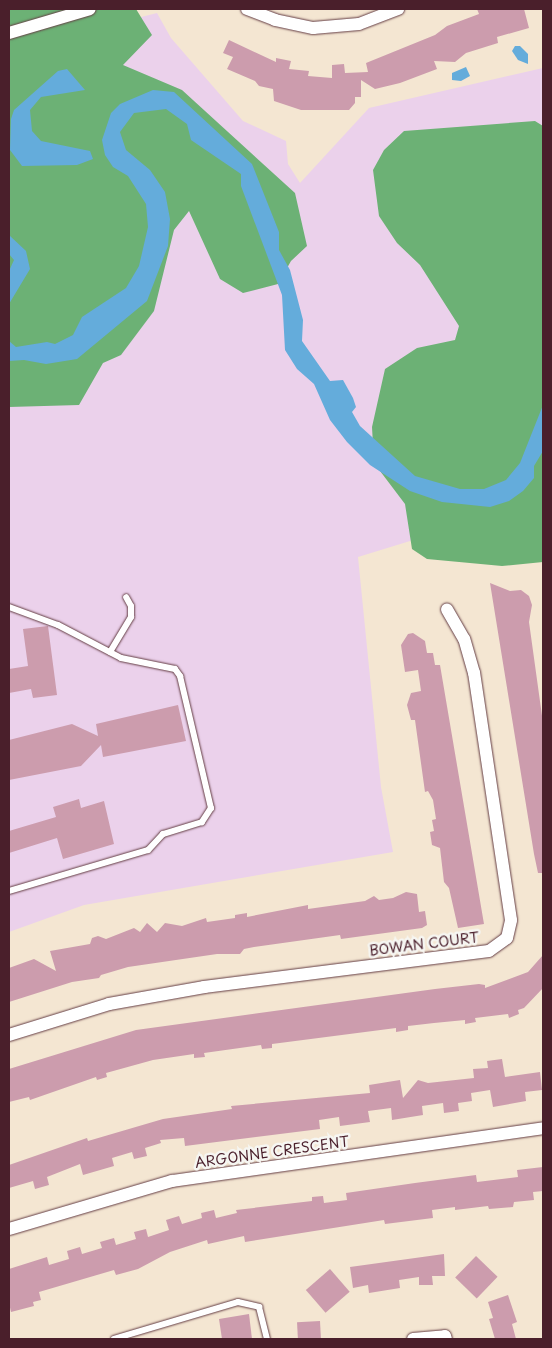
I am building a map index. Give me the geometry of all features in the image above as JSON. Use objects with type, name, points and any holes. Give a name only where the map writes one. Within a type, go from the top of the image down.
[{"type":"street","points":[[9,33],[90,9]]},
{"type":"street","points":[[247,9],[274,20],[313,28],[359,24],[398,9]]},
{"type":"street","name":"BOWAN COURT","points":[[9,1035],[109,1004],[204,987],[489,951],[507,938],[511,920],[474,673],[464,639],[447,609]]},
{"type":"street","name":"ARGONNE CRESCENT","points":[[9,1229],[172,1181],[543,1128]]},
{"type":"street","points":[[413,1339],[445,1336],[446,1339]]},
{"type":"lane","points":[[110,652],[132,617],[132,606],[126,597]]},
{"type":"lane","points":[[9,607],[58,625],[121,658],[166,665],[175,669],[180,676],[210,812],[202,822],[163,834],[148,850],[9,891]]},
{"type":"lane","points":[[114,1339],[238,1302],[259,1307],[267,1339]]},
{"type":"shaded area","points":[[157,13],[171,38],[243,121],[286,141],[288,164],[300,183],[369,108],[543,68],[543,561],[449,529],[358,557],[381,787],[393,852],[84,905],[9,932],[9,57],[102,27]]},
{"type":"green space","points":[[9,9],[136,9],[152,35],[123,65],[182,90],[295,193],[307,246],[291,261],[278,284],[243,293],[220,279],[189,211],[174,230],[154,311],[121,355],[103,363],[79,405],[9,407]]},
{"type":"green space","points":[[535,121],[543,126],[543,562],[502,566],[427,559],[412,549],[405,504],[374,463],[372,427],[385,369],[417,348],[455,340],[459,326],[420,265],[397,243],[379,216],[373,170],[384,150],[404,131]]},
{"type":"water","points":[[515,46],[520,46],[528,54],[528,64],[518,60],[512,51]]},
{"type":"water","points":[[466,67],[470,76],[461,81],[452,80],[452,73]]},
{"type":"water","points":[[67,69],[85,90],[41,97],[30,110],[32,131],[41,141],[90,151],[93,159],[77,165],[22,166],[10,150],[11,119],[14,110],[58,71]]},
{"type":"water","points":[[153,90],[174,92],[252,164],[279,232],[279,250],[290,270],[303,320],[302,341],[330,381],[343,380],[353,398],[356,407],[352,412],[360,426],[415,476],[460,489],[484,489],[506,480],[520,463],[543,405],[543,451],[534,466],[534,478],[523,491],[509,501],[490,507],[442,502],[410,491],[370,465],[347,442],[330,420],[314,384],[297,369],[285,350],[282,295],[241,186],[241,174],[191,140],[187,124],[166,109],[134,113],[120,132],[126,150],[150,170],[165,192],[170,219],[168,246],[147,301],[77,359],[46,364],[24,360],[9,361],[9,341],[16,347],[47,342],[55,344],[73,335],[82,317],[126,288],[139,266],[148,227],[146,204],[128,176],[113,167],[105,155],[102,140],[111,113],[120,104]]},
{"type":"water","points":[[9,235],[26,251],[30,269],[9,304],[9,271],[14,260],[9,254]]},
{"type":"building","points":[[477,9],[524,9],[529,28],[497,37],[498,43],[466,53],[455,62],[434,61],[437,69],[400,83],[375,89],[361,80],[361,97],[355,97],[355,103],[349,110],[301,110],[274,101],[273,89],[259,86],[255,81],[227,69],[233,57],[223,53],[229,40],[276,62],[276,58],[291,61],[289,69],[309,71],[308,76],[332,78],[332,65],[344,64],[345,73],[368,72],[366,63],[435,35],[447,26],[479,14]]},
{"type":"building","points":[[490,583],[510,591],[521,590],[529,596],[532,605],[529,622],[543,723],[543,873],[538,873],[534,854]]},
{"type":"building","points":[[48,626],[57,695],[33,698],[31,689],[9,693],[9,669],[28,666],[23,629]]},
{"type":"building","points":[[413,633],[425,641],[427,653],[433,653],[435,665],[440,665],[484,924],[458,928],[449,888],[444,882],[440,848],[432,845],[430,832],[434,831],[432,820],[436,819],[433,800],[428,791],[425,792],[415,720],[411,720],[407,705],[411,693],[421,691],[418,670],[405,672],[401,645],[408,634]]},
{"type":"building","points":[[178,705],[186,741],[103,757],[101,745],[81,766],[9,780],[9,740],[72,724],[98,736],[96,724]]},
{"type":"building","points":[[79,799],[81,808],[104,801],[114,844],[63,859],[57,838],[9,853],[9,831],[56,817],[53,807]]},
{"type":"building","points":[[406,892],[417,894],[419,912],[425,911],[427,925],[422,928],[341,939],[340,935],[254,947],[244,949],[240,954],[217,954],[128,967],[101,975],[99,978],[72,982],[9,1002],[9,968],[34,959],[56,971],[50,951],[90,944],[92,938],[98,936],[106,939],[134,928],[140,932],[147,923],[157,932],[165,923],[182,926],[206,918],[207,922],[235,918],[235,915],[247,913],[247,917],[308,905],[308,909],[365,901],[374,896],[379,900],[393,898]]},
{"type":"building","points":[[543,955],[543,988],[524,1008],[518,1010],[519,1014],[509,1018],[508,1014],[475,1018],[476,1022],[465,1024],[465,1020],[408,1026],[408,1030],[396,1032],[396,1028],[272,1044],[272,1048],[262,1049],[261,1045],[204,1053],[205,1057],[194,1058],[194,1054],[153,1060],[106,1073],[107,1077],[97,1080],[96,1077],[30,1100],[29,1097],[9,1102],[9,1069],[136,1030],[435,989],[479,984],[485,985],[485,988],[528,972]]},
{"type":"building","points":[[502,1059],[505,1077],[540,1072],[542,1090],[525,1092],[526,1101],[493,1107],[490,1090],[471,1093],[472,1101],[458,1103],[459,1111],[444,1113],[443,1103],[422,1106],[423,1115],[392,1120],[391,1108],[368,1111],[370,1122],[340,1126],[339,1117],[319,1120],[320,1129],[185,1146],[184,1138],[160,1140],[161,1143],[145,1148],[147,1156],[134,1159],[132,1152],[112,1158],[114,1166],[83,1175],[80,1164],[47,1177],[49,1185],[35,1189],[33,1181],[9,1188],[9,1165],[87,1138],[88,1141],[163,1119],[232,1109],[231,1106],[370,1093],[369,1085],[400,1080],[403,1098],[418,1080],[428,1083],[474,1078],[473,1069],[488,1068],[487,1061]]},
{"type":"building","points":[[543,1167],[543,1191],[533,1192],[534,1200],[514,1202],[513,1207],[489,1209],[488,1206],[455,1210],[455,1207],[432,1210],[433,1218],[385,1224],[384,1220],[245,1242],[244,1236],[208,1244],[207,1240],[170,1252],[138,1269],[116,1275],[114,1270],[39,1292],[41,1300],[33,1302],[34,1306],[11,1312],[9,1303],[9,1269],[47,1257],[49,1265],[69,1259],[67,1251],[80,1247],[82,1254],[102,1248],[100,1242],[114,1238],[116,1245],[136,1239],[134,1232],[146,1229],[148,1237],[169,1230],[166,1220],[179,1216],[182,1224],[202,1218],[201,1213],[214,1210],[216,1218],[237,1213],[236,1210],[312,1201],[312,1197],[323,1196],[324,1203],[347,1200],[346,1193],[415,1183],[476,1175],[477,1182],[518,1177],[517,1170]]},
{"type":"building","points":[[444,1254],[445,1276],[432,1276],[433,1285],[419,1285],[419,1277],[399,1280],[400,1288],[369,1293],[368,1285],[353,1288],[350,1267]]},
{"type":"building","points":[[476,1256],[498,1277],[477,1298],[455,1278]]},
{"type":"building","points":[[330,1269],[350,1292],[326,1313],[306,1290]]},
{"type":"building","points":[[508,1295],[517,1322],[512,1324],[516,1339],[495,1339],[489,1319],[493,1318],[488,1302]]},
{"type":"building","points":[[249,1314],[252,1339],[222,1339],[219,1319]]},
{"type":"building","points":[[320,1321],[321,1339],[298,1339],[297,1322]]}]
